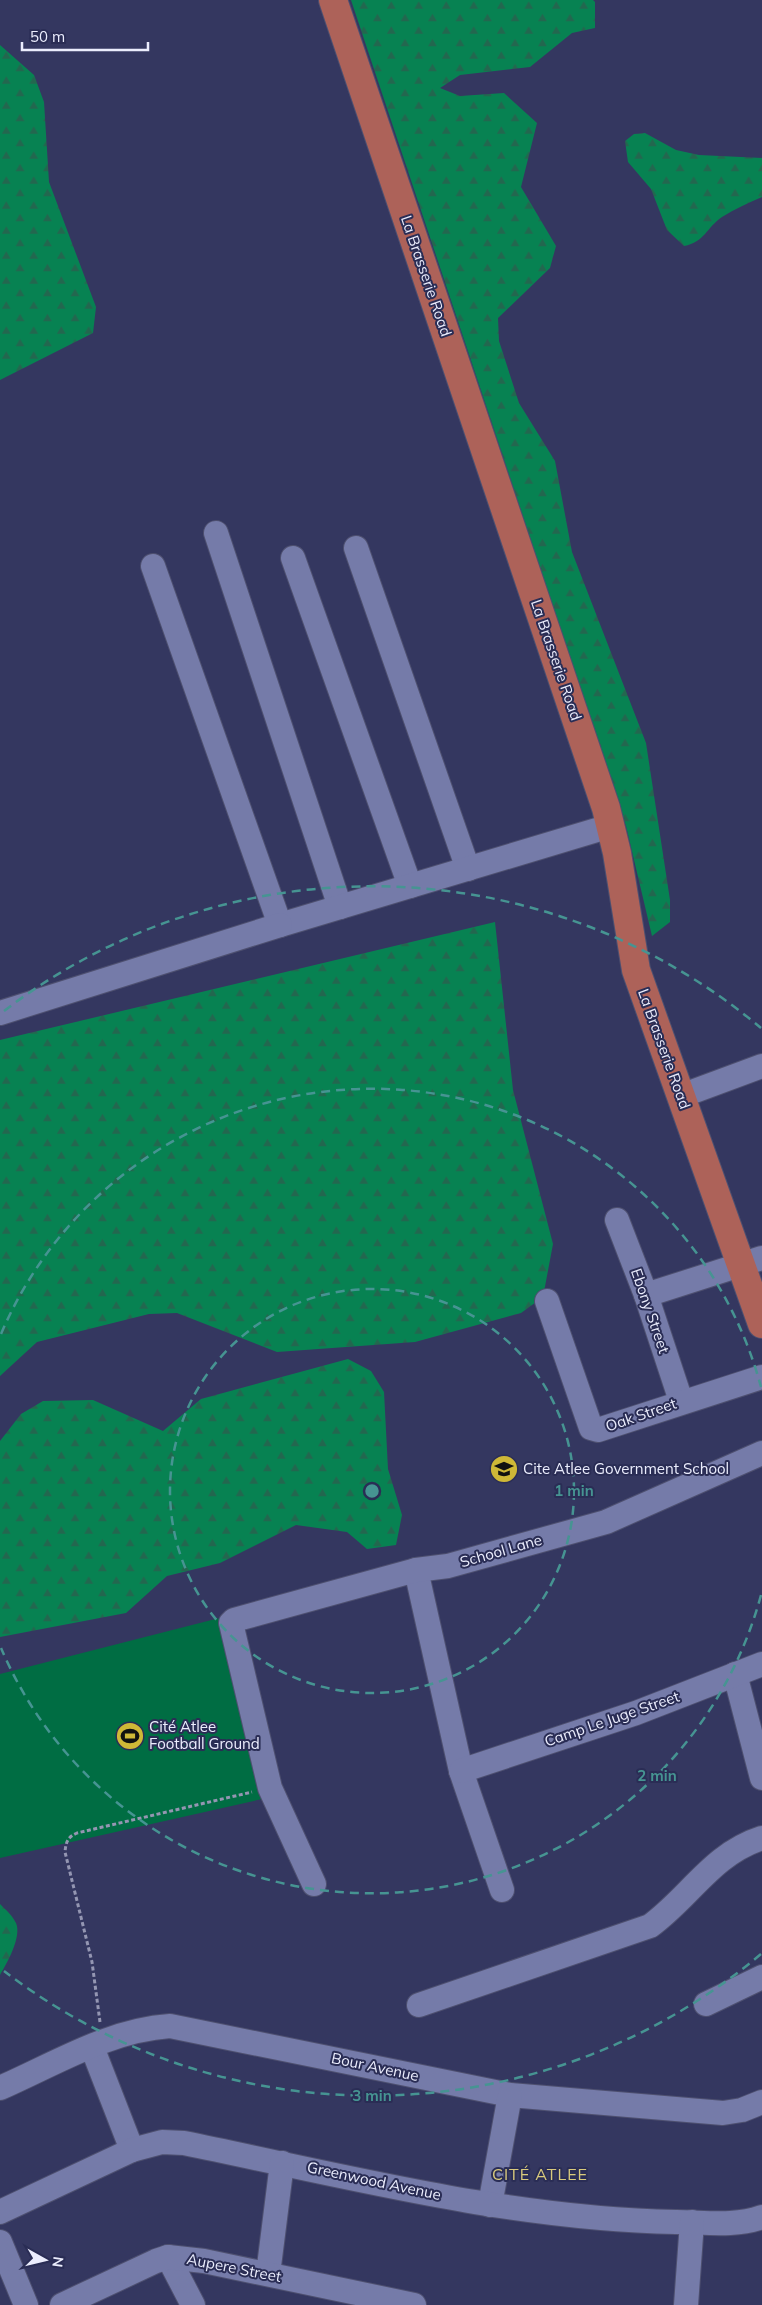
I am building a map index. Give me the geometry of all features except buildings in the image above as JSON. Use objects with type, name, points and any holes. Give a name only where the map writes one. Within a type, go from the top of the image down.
[{"type":"main road","name":"La Brasserie Road","points":[[333,0],[610,826],[617,853],[636,970],[681,1096],[751,1261],[762,1324]]},
{"type":"street","points":[[216,533],[340,907]]},
{"type":"street","points":[[356,548],[468,869]]},
{"type":"street","points":[[293,558],[410,886]]},
{"type":"street","points":[[153,566],[280,926]]},
{"type":"street","points":[[0,1013],[340,907],[610,826]]},
{"type":"street","points":[[681,1096],[762,1066]]},
{"type":"street","name":"Ebony Street","points":[[617,1220],[646,1295],[681,1401]]},
{"type":"street","points":[[646,1295],[751,1261]]},
{"type":"street","name":"Oak Street","points":[[547,1301],[591,1428],[598,1430],[681,1401],[762,1377]]},
{"type":"street","name":"School Lane","points":[[270,1788],[231,1623],[234,1620],[416,1570],[448,1566],[606,1522],[762,1453]]},
{"type":"street","points":[[416,1570],[461,1770],[502,1890]]},
{"type":"street","name":"Camp Le Juge Street","points":[[461,1770],[636,1713],[762,1664]]},
{"type":"street","points":[[735,1674],[762,1778]]},
{"type":"street","points":[[270,1788],[314,1884]]},
{"type":"street","points":[[419,2005],[650,1926],[663,1916],[728,1853],[762,1838]]},
{"type":"street","points":[[706,2004],[762,1976]]},
{"type":"street","name":"Bour Avenue","points":[[0,2088],[97,2044],[146,2028],[170,2026],[510,2096],[723,2113],[742,2110],[762,2102]]},
{"type":"street","points":[[97,2044],[132,2150]]},
{"type":"street","points":[[490,2205],[510,2096]]},
{"type":"street","name":"Greenwood Avenue","points":[[0,2212],[132,2150],[162,2142],[184,2143],[490,2205],[648,2221],[722,2223],[762,2217]]},
{"type":"street","points":[[268,2274],[282,2163]]},
{"type":"street","points":[[686,2305],[692,2222]]},
{"type":"street","points":[[0,2242],[26,2305]]},
{"type":"street","points":[[168,2258],[193,2305]]},
{"type":"street","name":"Aupere Street","points":[[71,2303],[156,2261],[168,2258],[204,2261],[414,2305]]},
{"type":"path","points":[[97,2044],[92,1962],[65,1852],[66,1843],[70,1837],[77,1833],[270,1788]]},
{"type":"green space","points":[[351,0],[593,0],[595,2],[595,28],[572,33],[530,67],[460,75],[440,88],[460,96],[504,93],[537,123],[521,187],[556,246],[550,268],[498,318],[499,341],[519,403],[555,461],[572,552],[646,743],[670,900],[670,922],[652,936],[626,826]]},
{"type":"green space","points":[[0,45],[34,75],[44,102],[49,182],[96,307],[93,333],[0,380]]},
{"type":"green space","points":[[645,133],[676,150],[699,155],[762,158],[762,197],[722,217],[701,238],[684,246],[667,230],[651,189],[628,162],[625,141],[634,134]]},
{"type":"green space","points":[[495,922],[513,1090],[553,1244],[543,1297],[521,1313],[415,1342],[277,1352],[177,1313],[149,1314],[37,1342],[0,1376],[0,1040]]},
{"type":"green space","points":[[348,1359],[371,1371],[384,1392],[388,1469],[402,1515],[396,1545],[367,1549],[347,1532],[296,1525],[220,1563],[167,1576],[126,1613],[0,1637],[0,1441],[21,1414],[43,1401],[93,1400],[163,1431],[201,1399]]},
{"type":"green space","name":"Cité Atlee Football Ground","points":[[239,1613],[271,1797],[0,1858],[0,1674]]},
{"type":"green space","points":[[0,1904],[16,1923],[17,1935],[13,1950],[0,1975]]},
{"type":"place","name":"Cite Atlee Government School","points":[[504,1469]]},
{"type":"place","name":"Cité Atlee Football Ground","points":[[130,1736]]},
{"type":"district","name":"CITÉ ATLEE","points":[[540,2174]]}]
